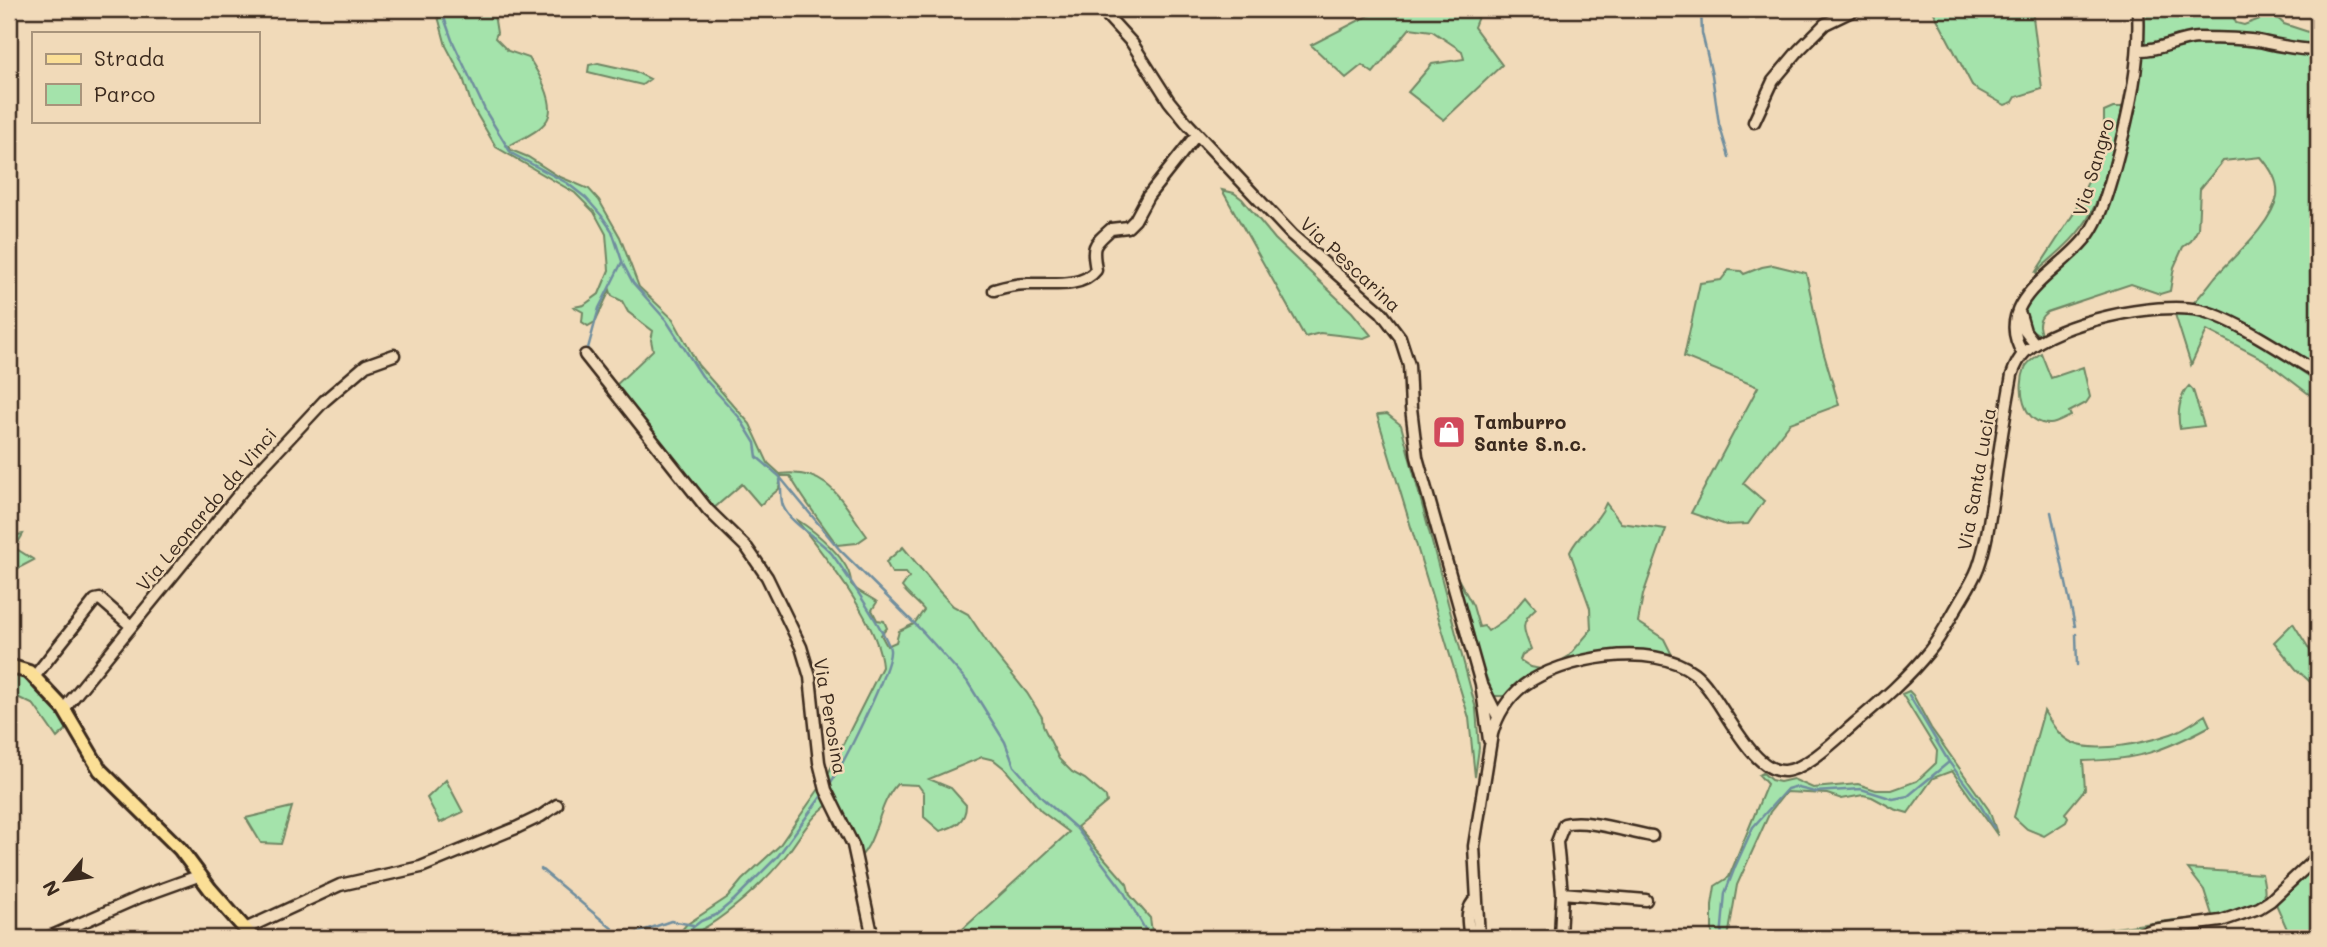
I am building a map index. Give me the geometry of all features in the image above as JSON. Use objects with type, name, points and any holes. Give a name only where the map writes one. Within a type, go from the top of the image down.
[{"type":"main road","points":[[9,666],[29,672],[64,709],[100,770],[180,849],[249,934]]},
{"type":"street","name":"Via Pescarina","points":[[1101,9],[1132,43],[1169,101],[1197,134],[1287,230],[1381,312],[1400,337],[1409,365],[1414,435],[1423,481],[1485,698],[1490,747]]},
{"type":"street","points":[[1754,122],[1773,81],[1799,50],[1825,24],[1856,9]]},
{"type":"street","name":"Via Sangro","points":[[2019,307],[2029,292],[2083,242],[2093,228],[2108,191],[2136,80],[2139,50],[2138,9]]},
{"type":"street","points":[[2139,50],[2151,50],[2174,41],[2196,38],[2254,40],[2318,50]]},
{"type":"street","points":[[994,290],[1025,284],[1069,283],[1093,275],[1096,270],[1092,254],[1094,247],[1111,229],[1128,227],[1135,220],[1148,196],[1197,134]]},
{"type":"street","points":[[2019,307],[2025,331],[2035,344]]},
{"type":"street","points":[[2019,307],[2015,330],[2023,354]]},
{"type":"street","name":"Via Santa Lucia","points":[[1479,938],[1474,846],[1490,747],[1498,717],[1525,685],[1563,666],[1585,661],[1635,655],[1671,662],[1684,666],[1703,681],[1759,759],[1772,769],[1785,771],[1799,767],[1825,749],[1896,686],[1932,649],[1966,591],[1978,569],[1987,534],[2012,375],[2023,354],[2035,344],[2049,336],[2102,319],[2155,307],[2199,310],[2222,317],[2318,373]]},
{"type":"street","name":"Via Leonardo da Vinci","points":[[64,709],[254,476],[324,401],[366,365],[394,355]]},
{"type":"street","name":"Via Perosina","points":[[585,355],[708,510],[747,548],[767,577],[801,647],[810,677],[819,762],[826,790],[853,845],[873,938]]},
{"type":"street","points":[[34,677],[95,600],[100,598],[131,626]]},
{"type":"street","points":[[1498,717],[1489,715],[1485,698],[1512,698]]},
{"type":"street","points":[[249,934],[340,885],[421,867],[516,828],[556,805]]},
{"type":"street","points":[[1560,938],[1562,893],[1557,842],[1566,823],[1594,824],[1652,836]]},
{"type":"street","points":[[2127,938],[2152,930],[2221,921],[2259,908],[2279,894],[2318,856]]},
{"type":"street","points":[[47,938],[141,897],[201,876]]},
{"type":"street","points":[[1562,893],[1646,900]]},
{"type":"street","name":"Via Santa Lucia","points":[[1470,938],[1468,911],[1476,899]]},
{"type":"green space","points":[[436,9],[487,9],[494,14],[497,33],[495,38],[508,51],[529,58],[545,88],[550,106],[544,124],[509,146],[511,150],[528,157],[558,176],[589,189],[599,200],[620,237],[639,287],[673,319],[698,365],[750,424],[768,463],[780,474],[811,476],[823,482],[841,499],[867,536],[857,543],[837,545],[790,476],[781,476],[779,489],[760,505],[742,484],[713,509],[614,387],[653,350],[653,331],[628,312],[622,301],[612,296],[610,290],[595,322],[588,326],[582,322],[583,312],[574,307],[584,305],[599,294],[609,270],[606,234],[594,212],[575,193],[496,147],[472,106],[463,78],[446,46]]},
{"type":"green space","points":[[1381,9],[1481,9],[1474,27],[1502,65],[1444,120],[1408,92],[1432,64],[1464,59],[1462,51],[1432,31],[1410,28],[1373,73],[1362,65],[1346,78],[1311,45]]},
{"type":"green space","points":[[1932,9],[1989,9],[2018,13],[2032,9],[2042,89],[2016,97],[2013,102],[2005,105],[1973,87]]},
{"type":"green space","points":[[2141,9],[2230,9],[2236,23],[2244,25],[2273,14],[2284,24],[2318,35],[2318,369],[2190,306],[2251,239],[2274,207],[2277,185],[2271,170],[2261,157],[2223,161],[2200,189],[2198,229],[2191,241],[2183,247],[2174,267],[2170,291],[2160,294],[2131,284],[2047,312],[2039,322],[2042,335],[2030,328],[2023,316],[2027,306],[2042,287],[2089,240],[2109,201],[2124,151],[2142,55],[2153,54],[2164,48],[2142,47]]},
{"type":"green space","points":[[598,63],[634,71],[650,79],[642,85],[588,72],[589,65]]},
{"type":"green space","points":[[2123,108],[2097,202],[2073,238],[2035,273],[2074,213],[2100,155],[2097,144],[2104,128],[2104,112]]},
{"type":"green space","points":[[1222,190],[1234,193],[1242,199],[1275,239],[1352,312],[1371,335],[1364,338],[1320,333],[1305,337]]},
{"type":"green space","points":[[1773,265],[1806,273],[1821,344],[1839,405],[1790,423],[1743,483],[1764,501],[1748,524],[1726,525],[1691,513],[1758,387],[1684,357],[1700,283],[1721,280],[1729,270],[1741,271],[1744,274]]},
{"type":"green space","points":[[2174,311],[2211,317],[2254,340],[2318,382],[2318,401],[2263,359],[2207,330],[2191,365]]},
{"type":"green space","points":[[2041,353],[2051,378],[2083,367],[2090,397],[2086,403],[2069,412],[2071,416],[2053,424],[2033,418],[2022,395],[2025,368]]},
{"type":"green space","points":[[2189,386],[2193,390],[2204,426],[2180,429],[2180,406]]},
{"type":"green space","points":[[1387,414],[1401,425],[1476,709],[1479,748],[1475,777],[1469,718],[1377,415]]},
{"type":"green space","points":[[1606,503],[1621,523],[1666,529],[1643,595],[1638,622],[1664,639],[1674,659],[1578,658],[1507,696],[1494,696],[1481,665],[1456,575],[1473,606],[1479,627],[1484,626],[1488,631],[1507,618],[1526,596],[1536,608],[1530,613],[1524,627],[1531,649],[1522,655],[1520,660],[1531,667],[1545,670],[1569,656],[1591,630],[1590,608],[1570,552]]},
{"type":"green space","points":[[796,519],[839,556],[850,575],[851,584],[877,602],[872,610],[877,620],[884,621],[887,628],[881,635],[887,646],[896,642],[899,631],[914,624],[924,610],[902,587],[909,577],[906,573],[892,573],[886,562],[903,547],[953,606],[968,614],[993,651],[1027,693],[1042,717],[1043,726],[1059,759],[1106,797],[1107,802],[1077,827],[1127,884],[1130,895],[1150,918],[1153,938],[953,938],[1069,832],[1041,811],[1004,768],[994,760],[982,757],[929,779],[951,788],[966,805],[964,816],[954,825],[940,831],[924,817],[924,793],[918,785],[897,784],[884,804],[867,847],[852,864],[844,837],[829,804],[811,821],[778,865],[736,906],[703,929],[675,938],[686,925],[728,897],[742,880],[779,846],[821,786],[823,765],[828,774],[882,667],[872,631],[861,611]]},
{"type":"green space","points":[[23,534],[15,548],[34,560],[9,573],[9,536]]},
{"type":"green space","points":[[2293,623],[2318,663],[2318,689],[2296,669],[2274,642]]},
{"type":"green space","points":[[9,661],[39,676],[68,728],[57,738],[34,705],[9,693]]},
{"type":"green space","points":[[1909,691],[1931,728],[1989,810],[1998,836],[1952,771],[1933,778],[1908,813],[1863,795],[1842,799],[1827,794],[1786,792],[1770,812],[1737,885],[1728,938],[1712,938],[1715,886],[1729,877],[1767,784],[1759,775],[1763,773],[1771,780],[1780,782],[1793,779],[1813,788],[1858,784],[1876,790],[1892,790],[1917,781],[1936,763],[1937,751],[1902,694]]},
{"type":"green space","points":[[2044,711],[2056,730],[2073,743],[2083,746],[2122,746],[2161,737],[2180,730],[2205,715],[2210,726],[2149,753],[2119,759],[2083,761],[2085,789],[2065,813],[2068,818],[2066,822],[2044,836],[2027,829],[2014,817]]},
{"type":"green space","points":[[446,780],[463,812],[440,823],[427,798]]},
{"type":"green space","points":[[292,807],[281,844],[261,843],[246,818]]},
{"type":"green space","points":[[2318,864],[2318,938],[2287,938],[2287,929],[2276,904]]},
{"type":"green space","points":[[2188,869],[2262,874],[2264,894],[2258,913],[2222,926],[2187,930],[2185,938],[2169,938],[2168,932],[2156,938],[2072,938],[2069,934],[2206,918],[2212,915],[2204,890]]},
{"type":"waterway","points":[[441,9],[452,40],[486,112],[511,153],[567,183],[601,215],[612,231],[623,264],[633,283],[666,320],[702,376],[739,417],[755,443],[757,457],[779,476],[840,550],[923,632],[967,681],[1005,742],[1014,766],[1042,798],[1077,829],[1122,889],[1150,938]]},
{"type":"waterway","points":[[1701,9],[1702,33],[1712,75],[1719,124],[1729,157]]},
{"type":"waterway","points":[[587,352],[599,308],[622,262]]},
{"type":"waterway","points":[[780,480],[782,503],[787,513],[832,554],[874,618],[890,650],[875,696],[829,785]]},
{"type":"waterway","points":[[2051,512],[2075,626]]},
{"type":"waterway","points":[[2076,634],[2077,665]]},
{"type":"waterway","points":[[1721,938],[1725,893],[1735,867],[1753,827],[1787,789],[1794,787],[1815,792],[1861,789],[1893,799],[1908,796],[1949,762],[1909,695]]},
{"type":"waterway","points":[[1949,762],[1994,828]]},
{"type":"waterway","points":[[679,938],[701,921],[716,915],[734,900],[778,856],[823,794]]},
{"type":"waterway","points":[[541,869],[621,936],[671,921],[693,925]]},
{"type":"place","name":"Tamburro Sante S.n.c.","points":[[1449,432]]}]
